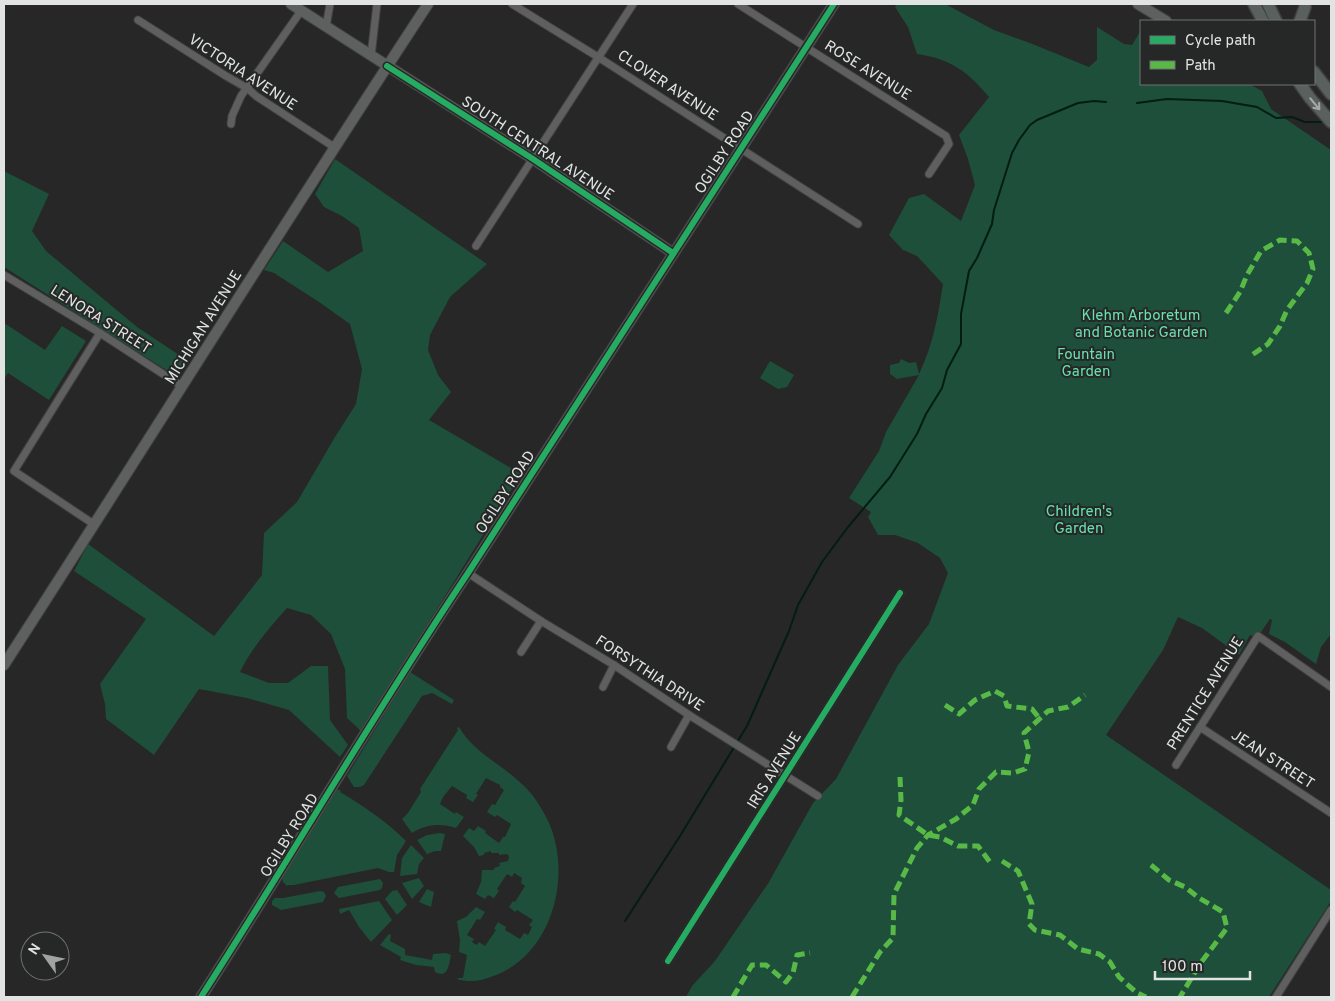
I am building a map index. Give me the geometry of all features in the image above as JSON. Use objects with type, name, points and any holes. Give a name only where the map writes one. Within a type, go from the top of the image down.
[{"type":"main road","points":[[1248,4],[1255,20]]},
{"type":"main road","points":[[1254,4],[1262,20]]},
{"type":"main road","points":[[1268,4],[1276,20]]},
{"type":"main road","points":[[1300,20],[1305,5]]},
{"type":"main road","points":[[1315,73],[1331,94]]},
{"type":"main road","points":[[1315,83],[1331,103]]},
{"type":"main road","points":[[1301,85],[1331,122]]},
{"type":"street","name":"SOUTH CENTRAL AVENUE","points":[[291,4],[533,159],[673,253]]},
{"type":"street","points":[[326,27],[330,4]]},
{"type":"street","points":[[371,56],[377,4]]},
{"type":"street","name":"MICHIGAN AVENUE","points":[[4,666],[334,147],[428,4]]},
{"type":"street","name":"CLOVER AVENUE","points":[[512,4],[858,224]]},
{"type":"street","points":[[476,246],[633,4]]},
{"type":"street","name":"ROSE AVENUE","points":[[738,4],[946,136],[949,144],[929,174]]},
{"type":"street","name":"OGILBY ROAD","points":[[202,997],[427,634],[834,4]]},
{"type":"street","points":[[1138,4],[1164,20]]},
{"type":"street","points":[[1295,20],[1305,5]]},
{"type":"street","points":[[231,124],[232,116],[241,96],[301,11]]},
{"type":"street","name":"VICTORIA AVENUE","points":[[138,20],[247,88],[256,96],[334,147]]},
{"type":"street","name":"LENORA STREET","points":[[4,275],[183,387]]},
{"type":"street","points":[[95,525],[14,471],[100,334]]},
{"type":"street","name":"FORSYTHIA DRIVE","points":[[468,573],[818,796]]},
{"type":"street","name":"IRIS AVENUE","points":[[668,961],[900,593]]},
{"type":"street","points":[[521,652],[541,621]]},
{"type":"street","name":"PRENTICE AVENUE","points":[[1176,765],[1258,636],[1331,687]]},
{"type":"street","points":[[603,687],[614,665]]},
{"type":"street","points":[[671,747],[689,715]]},
{"type":"street","name":"JEAN STREET","points":[[1200,727],[1331,813]]},
{"type":"street","points":[[1276,997],[1331,910]]},
{"type":"green space","name":"Klehm Arboretum and Botanic Garden","points":[[897,4],[945,4],[994,30],[1089,67],[1097,60],[1097,27],[1124,44],[1132,45],[1140,32],[1140,85],[1251,85],[1262,91],[1271,109],[1331,150],[1331,634],[1321,647],[1316,664],[1285,642],[1269,634],[1272,620],[1270,619],[1261,632],[1250,635],[1239,655],[1202,628],[1178,617],[1163,650],[1106,735],[1331,890],[1331,901],[1269,997],[686,997],[692,986],[715,961],[769,882],[813,803],[836,779],[898,665],[929,624],[948,573],[940,558],[918,543],[895,535],[878,535],[868,517],[871,512],[849,498],[879,451],[886,432],[919,375],[897,379],[890,374],[890,365],[899,363],[901,359],[909,363],[916,362],[919,374],[937,319],[943,284],[917,256],[903,250],[889,235],[909,198],[924,194],[961,221],[975,185],[959,135],[989,97],[966,73],[958,68],[939,59],[917,54],[908,27],[895,7]]},
{"type":"green space","points":[[335,159],[487,264],[450,297],[430,335],[428,350],[438,375],[451,392],[429,420],[521,474],[361,731],[347,718],[345,669],[331,634],[311,615],[287,608],[249,655],[240,672],[269,683],[288,683],[311,666],[328,666],[330,720],[348,745],[340,757],[289,710],[247,698],[199,689],[154,755],[106,719],[105,704],[100,684],[146,619],[74,571],[88,544],[214,636],[262,575],[264,533],[297,502],[356,404],[362,369],[350,324],[274,273],[264,270],[283,241],[328,272],[363,251],[359,228],[342,216],[324,207],[315,194]]},
{"type":"green space","points":[[4,171],[49,194],[32,231],[46,251],[137,327],[188,361],[174,375],[4,267]]},
{"type":"green space","points":[[4,323],[45,350],[62,326],[86,341],[49,400],[8,373],[4,379]]},
{"type":"green space","points":[[770,361],[794,375],[787,387],[778,389],[760,378]]},
{"type":"green space","points":[[410,672],[454,700],[452,704],[432,693],[422,696],[364,785],[354,787],[347,776]]},
{"type":"green space","points":[[459,727],[481,752],[515,778],[534,798],[549,823],[556,844],[558,866],[557,888],[552,910],[544,931],[532,949],[516,964],[496,975],[471,981],[457,979],[463,978],[467,955],[459,952],[460,940],[457,921],[466,917],[476,907],[485,912],[480,920],[477,919],[467,935],[474,939],[472,942],[477,945],[479,942],[485,946],[496,930],[494,929],[498,922],[506,927],[505,930],[520,939],[524,933],[528,935],[532,927],[529,925],[533,920],[517,910],[515,912],[509,907],[513,901],[515,902],[525,886],[521,883],[522,878],[514,873],[512,877],[507,874],[497,889],[499,891],[494,898],[488,895],[485,899],[476,894],[481,882],[482,870],[494,870],[494,868],[500,866],[499,863],[508,861],[509,856],[507,854],[491,853],[491,851],[479,856],[474,847],[463,836],[469,828],[474,831],[478,826],[499,843],[505,837],[511,824],[497,815],[495,817],[487,812],[492,804],[495,805],[504,790],[500,785],[486,778],[473,802],[466,798],[467,795],[452,786],[440,804],[455,814],[456,812],[464,817],[456,828],[434,825],[412,833],[402,819],[408,813],[421,792],[420,789]]},
{"type":"green space","points":[[336,790],[341,790],[340,792],[375,815],[406,841],[397,855],[394,872],[378,868],[287,886],[283,882],[282,877]]},
{"type":"green space","points":[[445,834],[441,851],[427,854],[417,840],[427,835]]},
{"type":"green space","points":[[411,845],[424,858],[419,864],[417,874],[400,876],[402,858]]},
{"type":"green space","points":[[419,878],[424,886],[412,899],[402,883]]},
{"type":"green space","points":[[380,879],[383,883],[380,890],[339,898],[334,893],[338,887]]},
{"type":"green space","points":[[427,889],[434,892],[431,907],[419,902]]},
{"type":"green space","points":[[397,890],[407,905],[397,915],[385,899],[392,891]]},
{"type":"green space","points":[[324,892],[326,896],[323,902],[281,910],[272,905],[272,901],[275,898]]},
{"type":"green space","points":[[379,901],[392,920],[371,942],[349,910],[340,914],[339,909]]},
{"type":"green space","points":[[389,934],[391,935],[390,941],[405,949],[405,955],[432,960],[433,954],[446,953],[451,955],[447,970],[443,974],[439,974],[435,972],[434,967],[416,965],[400,960],[401,957],[380,945]]},
{"type":"waterway","points":[[1137,103],[1167,99],[1222,101],[1257,107],[1276,118],[1292,117],[1305,122],[1324,122]]},
{"type":"waterway","points":[[625,921],[680,836],[747,726],[789,631],[798,605],[822,562],[848,527],[890,477],[917,434],[926,414],[942,388],[947,370],[961,344],[961,314],[969,271],[992,224],[994,210],[1012,153],[1019,140],[1030,125],[1037,120],[1078,103],[1106,102]]},
{"type":"marked path","points":[[1226,313],[1240,292],[1247,275],[1261,251],[1280,240],[1297,241],[1309,253],[1313,269],[1307,283],[1287,310],[1280,326],[1268,344],[1249,357]]},
{"type":"marked path","points":[[945,705],[959,714],[975,700],[995,691],[1004,696],[1007,706],[1032,709],[1039,718]]},
{"type":"marked path","points":[[852,997],[880,952],[893,938],[894,894],[917,848],[928,835],[956,819],[973,805],[979,789],[996,772],[1013,773],[1025,769],[1029,752],[1024,733],[1048,711],[1068,707],[1085,695]]},
{"type":"marked path","points":[[900,777],[901,800],[899,815],[928,835],[940,837],[958,846],[978,846],[992,865]]},
{"type":"marked path","points":[[1002,861],[1018,871],[1032,904],[1029,924],[1035,930],[1060,935],[1078,949],[1099,954],[1110,962],[1119,977],[1137,993],[1146,997]]},
{"type":"marked path","points":[[1151,865],[1169,880],[1185,887],[1223,912],[1227,928],[1200,964],[1180,997]]},
{"type":"marked path","points":[[733,997],[752,965],[766,965],[786,982],[793,973],[797,955],[810,953]]},
{"type":"cycle path","points":[[201,997],[400,678],[834,4]]},
{"type":"cycle path","points":[[387,66],[533,159],[673,253]]},
{"type":"cycle path","points":[[668,961],[900,593]]},
{"type":"park label","name":"Fountain Garden","points":[[1086,362]]},
{"type":"park label","name":"Children's Garden","points":[[1079,520]]}]
